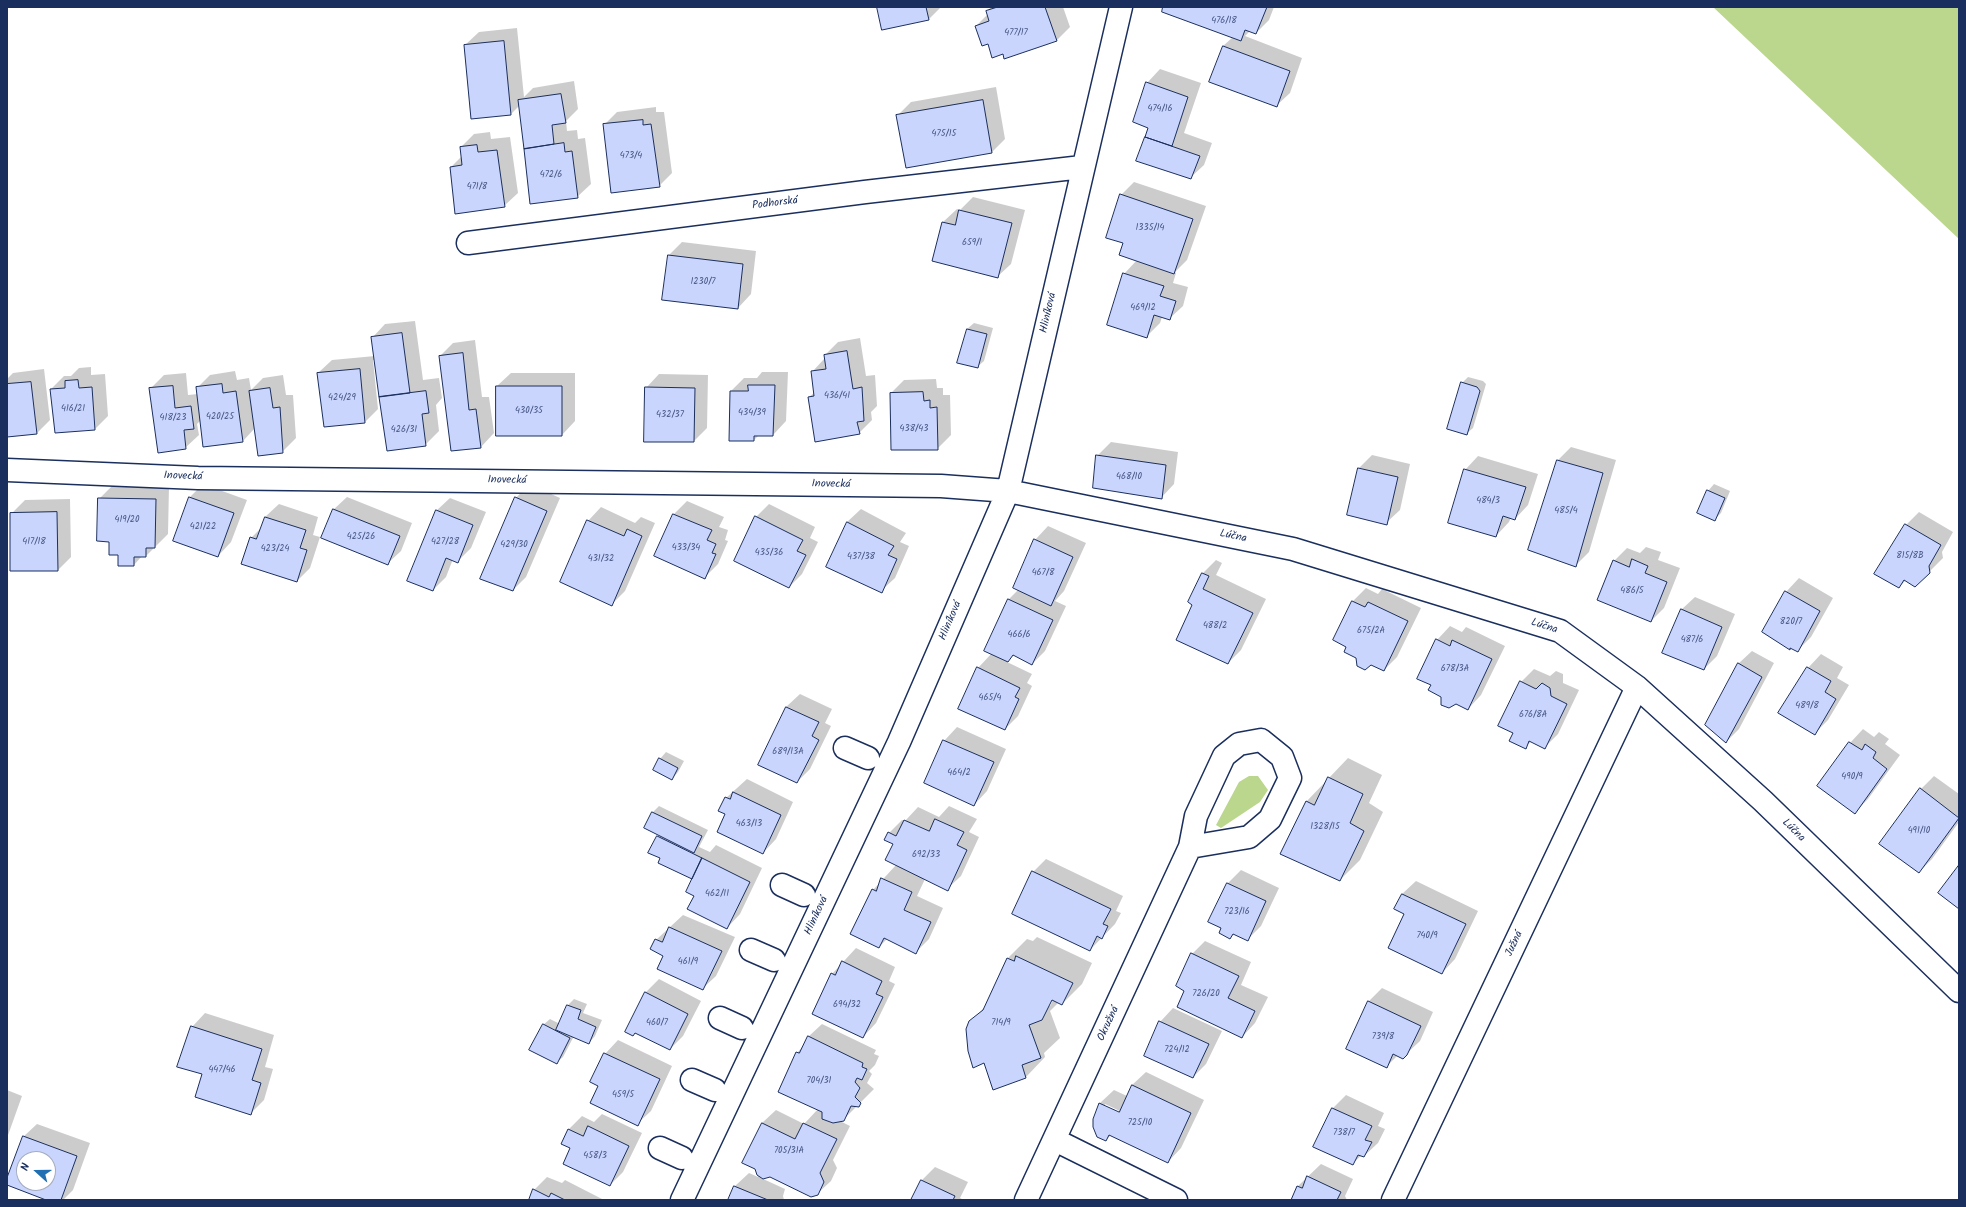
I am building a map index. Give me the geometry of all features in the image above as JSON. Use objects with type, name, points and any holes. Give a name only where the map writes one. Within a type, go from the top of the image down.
[{"type":"street","name":"Hliníková","points":[[682,1200],[899,742],[1008,491],[1082,167],[1121,7]]},
{"type":"street","name":"Podhorská","points":[[468,243],[865,192],[1082,167]]},
{"type":"street","name":"Inovecká","points":[[7,470],[198,478],[941,486],[1008,491]]},
{"type":"street","name":"Lúčna","points":[[1008,491],[1293,549],[1560,631],[1637,687],[1763,801],[1959,991]]},
{"type":"street","name":"Južná","points":[[1393,1200],[1637,687]]},
{"type":"street","name":"Okružná","points":[[1026,1200],[1190,848],[1196,816],[1224,756],[1239,744],[1261,740],[1282,757],[1290,778],[1270,819],[1249,837],[1190,848]]},
{"type":"street","points":[[845,748],[868,758]]},
{"type":"street","points":[[782,885],[804,895]]},
{"type":"street","points":[[751,950],[774,960]]},
{"type":"street","points":[[720,1018],[742,1028]]},
{"type":"street","points":[[692,1080],[715,1090]]},
{"type":"street","points":[[1055,1140],[1176,1200]]},
{"type":"street","points":[[660,1148],[682,1158]]},
{"type":"green space","points":[[1713,7],[1959,7],[1959,239]]},
{"type":"green space","points":[[1249,776],[1258,776],[1268,790],[1260,802],[1221,828],[1216,825],[1239,782]]},
{"type":"building","points":[[877,7],[926,7],[929,20],[882,30]]},
{"type":"building","points":[[998,7],[1045,7],[1057,41],[1004,59],[1003,54],[992,58],[988,44],[982,46],[975,26],[989,21],[986,11]]},
{"type":"building","points":[[1163,7],[1267,7],[1256,34],[1245,30],[1241,41],[1162,12]]},
{"type":"building","points":[[504,41],[511,115],[471,119],[464,45]]},
{"type":"building","points":[[1223,46],[1290,71],[1277,107],[1209,82]]},
{"type":"building","points":[[1146,82],[1188,97],[1172,146],[1145,137],[1148,128],[1133,122]]},
{"type":"building","points":[[561,94],[566,123],[552,125],[554,144],[524,149],[518,100]]},
{"type":"building","points":[[983,100],[992,153],[906,168],[896,115]]},
{"type":"building","points":[[643,120],[643,125],[651,124],[660,187],[611,193],[603,124]]},
{"type":"building","points":[[1145,137],[1200,156],[1191,179],[1136,161]]},
{"type":"building","points":[[564,143],[565,152],[572,151],[578,198],[530,204],[524,149]]},
{"type":"building","points":[[477,145],[478,152],[497,150],[505,207],[455,214],[450,167],[462,165],[460,147]]},
{"type":"building","points":[[1120,194],[1193,219],[1174,274],[1119,255],[1123,243],[1106,238]]},
{"type":"building","points":[[959,210],[1012,223],[998,278],[932,261],[942,222],[955,225]]},
{"type":"building","points":[[668,255],[743,264],[738,309],[662,300]]},
{"type":"building","points":[[1123,273],[1164,286],[1160,296],[1176,301],[1170,320],[1154,315],[1147,338],[1107,325]]},
{"type":"building","points":[[967,329],[987,334],[978,368],[957,363]]},
{"type":"building","points":[[402,333],[410,393],[379,397],[371,337]]},
{"type":"building","points":[[847,351],[853,389],[862,387],[864,421],[857,422],[860,434],[815,442],[808,397],[814,396],[811,371],[826,369],[824,355]]},
{"type":"building","points":[[463,353],[469,410],[476,409],[481,448],[451,451],[439,356]]},
{"type":"building","points":[[360,369],[365,423],[324,427],[317,373]]},
{"type":"building","points":[[78,380],[79,388],[92,387],[95,430],[55,433],[50,389],[65,388],[65,381]]},
{"type":"building","points":[[31,382],[37,434],[7,437],[7,384]]},
{"type":"building","points":[[1461,382],[1477,387],[1480,391],[1467,435],[1447,429]]},
{"type":"building","points":[[222,384],[223,393],[236,391],[243,442],[203,447],[196,387]]},
{"type":"building","points":[[748,385],[775,385],[773,436],[754,436],[754,441],[729,441],[730,391],[748,391]]},
{"type":"building","points":[[173,386],[175,408],[191,406],[194,429],[184,430],[186,449],[158,453],[149,388]]},
{"type":"building","points":[[496,386],[562,386],[562,436],[496,436]]},
{"type":"building","points":[[645,387],[695,388],[694,442],[644,442]]},
{"type":"building","points":[[270,388],[273,408],[280,407],[283,453],[258,456],[249,391]]},
{"type":"building","points":[[426,391],[429,413],[422,414],[426,446],[387,451],[379,397]]},
{"type":"building","points":[[923,392],[924,401],[930,400],[930,408],[937,407],[938,450],[891,450],[890,393]]},
{"type":"building","points":[[1096,455],[1166,465],[1162,499],[1093,488]]},
{"type":"building","points":[[1557,460],[1603,473],[1576,567],[1528,550]]},
{"type":"building","points":[[1358,468],[1398,477],[1387,525],[1347,515]]},
{"type":"building","points":[[1464,469],[1526,487],[1515,520],[1503,516],[1496,537],[1448,523]]},
{"type":"building","points":[[1707,490],[1725,498],[1715,521],[1697,513]]},
{"type":"building","points":[[189,497],[234,513],[218,557],[173,541]]},
{"type":"building","points":[[515,497],[547,511],[513,591],[480,579]]},
{"type":"building","points":[[98,498],[156,499],[155,548],[146,548],[146,557],[134,557],[134,566],[118,566],[118,555],[109,555],[109,542],[97,541]]},
{"type":"building","points":[[333,509],[400,536],[388,565],[321,538]]},
{"type":"building","points":[[436,510],[473,525],[458,563],[446,558],[433,591],[407,581]]},
{"type":"building","points":[[57,512],[58,571],[10,571],[10,513]]},
{"type":"building","points":[[673,514],[712,530],[707,540],[716,544],[712,553],[716,554],[705,579],[654,556]]},
{"type":"building","points":[[755,516],[803,540],[797,551],[806,555],[789,588],[734,561]]},
{"type":"building","points":[[265,517],[306,530],[300,548],[307,550],[297,582],[241,564],[250,537],[256,539]]},
{"type":"building","points":[[587,520],[624,536],[627,529],[642,536],[612,606],[560,582]]},
{"type":"building","points":[[847,522],[894,546],[888,555],[897,559],[882,593],[826,567]]},
{"type":"building","points":[[1905,524],[1941,545],[1929,566],[1930,573],[1915,587],[1904,580],[1899,588],[1874,574]]},
{"type":"building","points":[[1034,539],[1073,557],[1051,606],[1013,588]]},
{"type":"building","points":[[1632,559],[1648,566],[1645,573],[1667,582],[1651,622],[1597,600],[1613,560],[1629,567]]},
{"type":"building","points":[[1202,573],[1209,576],[1203,589],[1253,613],[1228,664],[1176,640],[1192,605],[1188,602]]},
{"type":"building","points":[[1785,591],[1820,611],[1798,652],[1790,648],[1790,650],[1762,632]]},
{"type":"building","points":[[1008,599],[1053,620],[1032,665],[1013,655],[1008,662],[984,651]]},
{"type":"building","points":[[1352,601],[1365,607],[1368,602],[1408,621],[1384,671],[1371,665],[1365,670],[1357,666],[1356,658],[1344,652],[1346,647],[1333,640]]},
{"type":"building","points":[[1681,609],[1722,627],[1704,670],[1662,653]]},
{"type":"building","points":[[1436,639],[1450,646],[1452,640],[1492,659],[1468,710],[1456,704],[1449,708],[1441,705],[1441,697],[1428,690],[1431,685],[1417,679]]},
{"type":"building","points":[[1738,663],[1762,677],[1726,743],[1705,725]]},
{"type":"building","points":[[977,667],[1020,688],[1015,697],[1019,699],[1005,730],[958,709]]},
{"type":"building","points":[[1807,667],[1831,681],[1825,692],[1836,699],[1815,735],[1778,713]]},
{"type":"building","points":[[1520,681],[1536,689],[1542,683],[1550,688],[1551,696],[1567,704],[1545,749],[1529,741],[1526,749],[1509,741],[1513,733],[1498,726]]},
{"type":"building","points":[[786,707],[819,722],[812,736],[819,740],[797,783],[758,765]]},
{"type":"building","points":[[943,740],[994,762],[974,806],[924,783]]},
{"type":"building","points":[[1849,742],[1862,750],[1865,744],[1876,752],[1873,758],[1887,769],[1855,814],[1817,786]]},
{"type":"building","points":[[659,758],[678,768],[672,780],[653,770]]},
{"type":"building","points":[[1328,777],[1363,794],[1350,823],[1364,831],[1340,881],[1280,854],[1306,801],[1314,805]]},
{"type":"building","points":[[1920,788],[1959,818],[1919,873],[1879,844]]},
{"type":"building","points":[[733,792],[781,815],[763,854],[717,832],[725,814],[718,811],[725,797],[730,799]]},
{"type":"building","points":[[652,812],[702,836],[694,853],[644,828]]},
{"type":"building","points":[[935,819],[964,832],[957,845],[967,850],[948,891],[885,860],[893,844],[884,840],[888,832],[896,836],[904,820],[929,831]]},
{"type":"building","points":[[657,836],[702,858],[692,879],[658,863],[660,858],[648,853]]},
{"type":"building","points":[[702,858],[750,882],[727,929],[687,909],[694,896],[686,892]]},
{"type":"building","points":[[1959,865],[1959,909],[1938,893]]},
{"type":"building","points":[[1032,871],[1111,909],[1103,924],[1108,926],[1102,939],[1097,936],[1090,951],[1012,914]]},
{"type":"building","points":[[881,878],[912,892],[904,910],[931,922],[916,954],[884,938],[879,948],[850,934],[872,889],[876,891]]},
{"type":"building","points":[[1227,883],[1266,901],[1248,941],[1233,934],[1230,939],[1219,933],[1221,928],[1208,922]]},
{"type":"building","points":[[1402,894],[1466,924],[1442,974],[1388,948],[1404,914],[1394,909]]},
{"type":"building","points":[[669,927],[722,951],[703,990],[657,969],[663,956],[650,949],[655,939],[662,942]]},
{"type":"building","points":[[1191,953],[1239,976],[1228,998],[1255,1011],[1242,1038],[1177,1007],[1184,991],[1176,986]]},
{"type":"building","points":[[1016,956],[1073,983],[1062,1005],[1052,1000],[1042,1020],[1029,1025],[1041,1058],[1022,1065],[1026,1078],[993,1090],[984,1063],[973,1068],[968,1051],[966,1029],[969,1021],[983,1010],[1007,958],[1014,961]]},
{"type":"building","points":[[842,961],[882,981],[876,994],[883,997],[863,1038],[812,1014],[831,973],[835,975]]},
{"type":"building","points":[[645,992],[688,1014],[670,1050],[635,1033],[633,1036],[625,1032]]},
{"type":"building","points":[[1368,1001],[1421,1026],[1407,1055],[1403,1059],[1393,1054],[1387,1068],[1346,1049]]},
{"type":"building","points":[[567,1005],[581,1010],[578,1019],[596,1027],[589,1044],[556,1030]]},
{"type":"building","points":[[1159,1021],[1209,1044],[1193,1078],[1144,1056]]},
{"type":"building","points":[[543,1024],[570,1038],[557,1064],[529,1050]]},
{"type":"building","points":[[191,1026],[262,1049],[252,1080],[261,1083],[251,1115],[195,1097],[202,1074],[177,1067]]},
{"type":"building","points":[[808,1036],[863,1063],[862,1067],[867,1069],[862,1080],[857,1078],[855,1082],[860,1088],[855,1097],[861,1103],[859,1107],[851,1106],[844,1121],[833,1123],[822,1119],[822,1112],[778,1092],[796,1052],[799,1053]]},
{"type":"building","points":[[604,1053],[660,1079],[638,1126],[590,1103],[598,1086],[590,1082]]},
{"type":"building","points":[[1132,1085],[1191,1113],[1168,1163],[1109,1135],[1106,1141],[1097,1137],[1093,1127],[1093,1119],[1099,1103],[1119,1112]]},
{"type":"building","points":[[1332,1108],[1372,1126],[1365,1140],[1372,1142],[1364,1157],[1358,1155],[1353,1165],[1313,1147]]},
{"type":"building","points":[[762,1123],[795,1139],[803,1123],[837,1139],[820,1173],[824,1182],[818,1195],[811,1197],[770,1177],[763,1179],[757,1175],[755,1169],[742,1163]]},
{"type":"building","points":[[588,1126],[629,1146],[610,1186],[563,1164],[570,1148],[561,1144],[568,1129],[583,1136]]},
{"type":"building","points":[[23,1136],[77,1156],[61,1200],[46,1200],[23,1191],[56,1191],[56,1151],[17,1151]]},
{"type":"building","points":[[16,1154],[16,1188],[7,1185],[7,1178]]},
{"type":"building","points":[[1307,1176],[1341,1192],[1337,1200],[1291,1200],[1297,1186],[1302,1188]]},
{"type":"building","points":[[921,1180],[955,1196],[953,1200],[911,1200]]},
{"type":"building","points":[[734,1186],[768,1200],[728,1200]]},
{"type":"building","points":[[533,1189],[549,1197],[551,1193],[565,1200],[529,1200]]}]
